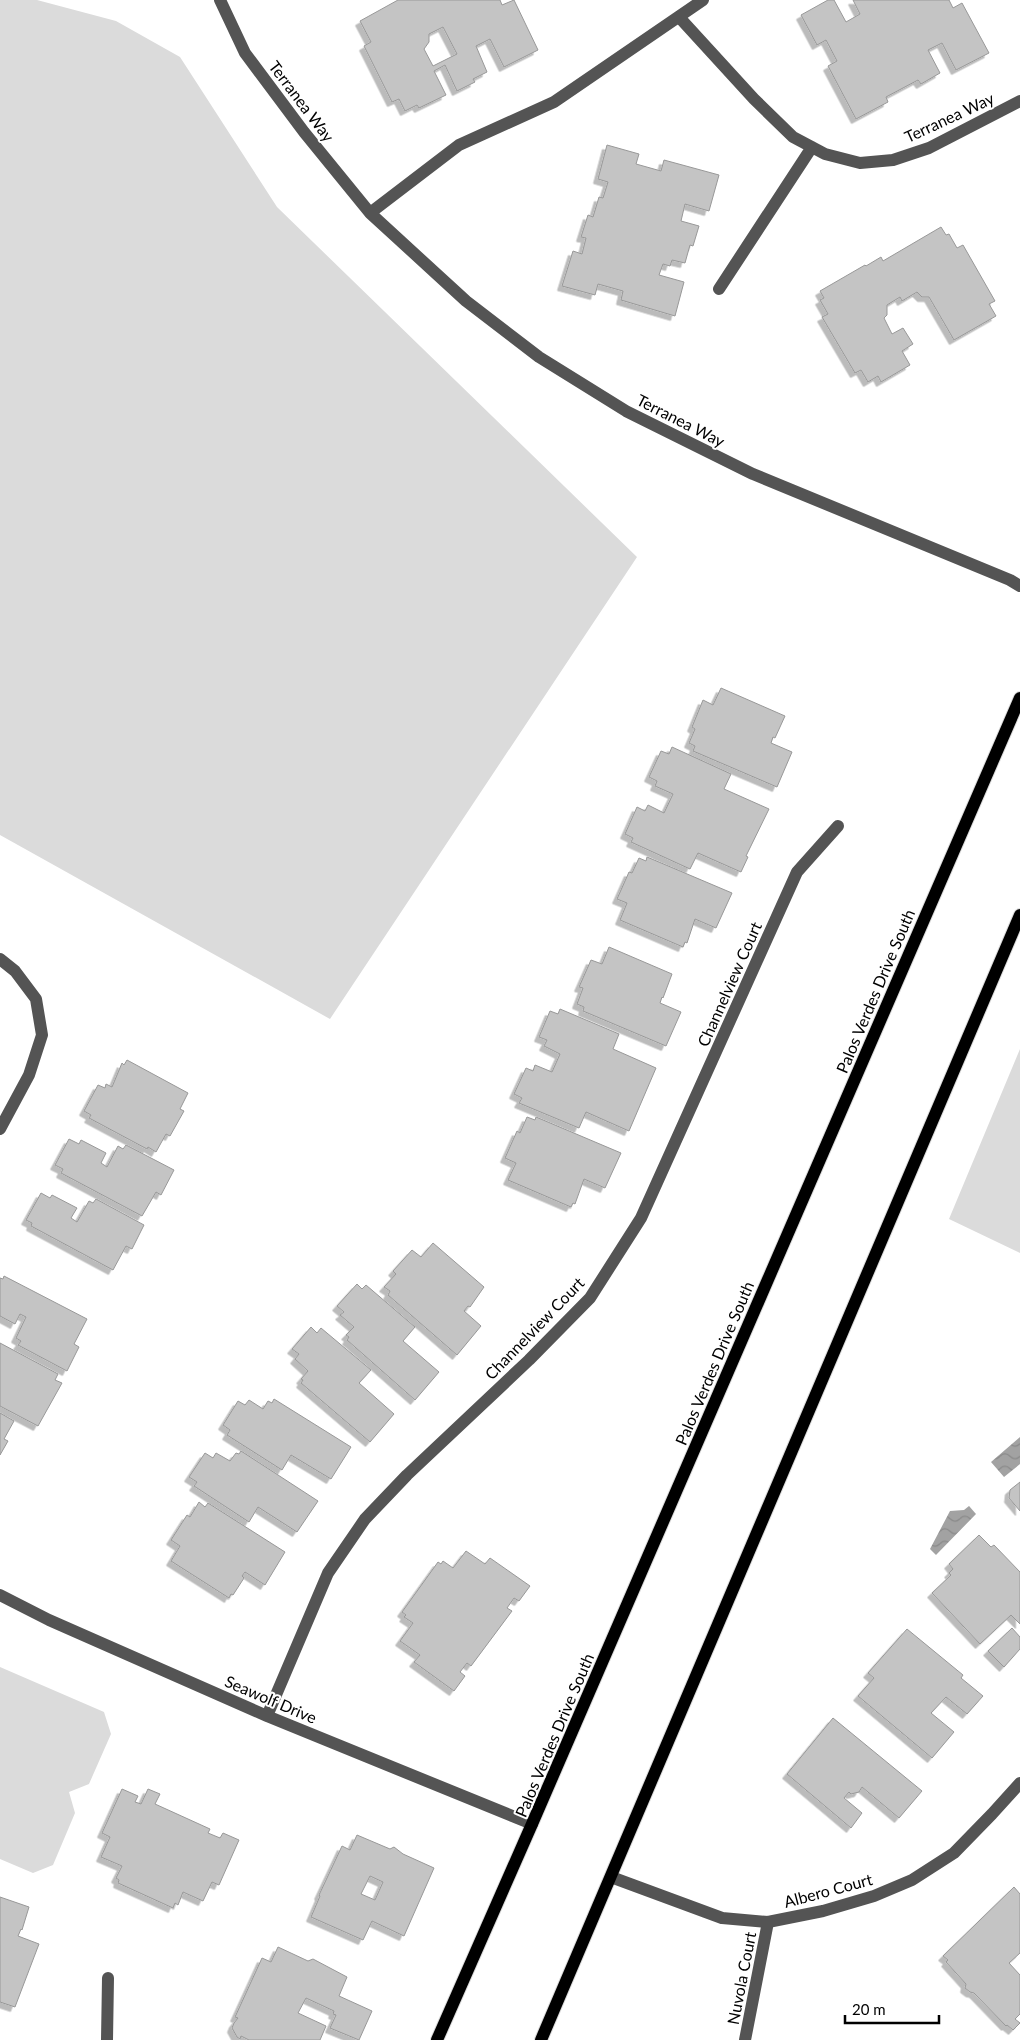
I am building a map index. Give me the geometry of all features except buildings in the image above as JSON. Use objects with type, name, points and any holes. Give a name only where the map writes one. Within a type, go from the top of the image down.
[{"type":"main road","name":"Palos Verdes Drive South","points":[[437,2040],[1020,698]]},
{"type":"main road","points":[[541,2040],[1020,915]]},
{"type":"street","name":"Terranea Way","points":[[220,0],[245,53],[304,132],[370,213],[466,300],[539,357],[626,411],[753,474],[1005,578],[1020,586]]},
{"type":"street","points":[[370,213],[459,145],[554,102],[703,0]]},
{"type":"street","name":"Terranea Way","points":[[679,17],[754,99],[793,137],[825,154],[860,163],[893,160],[929,148],[1020,101]]},
{"type":"street","points":[[719,289],[812,147]]},
{"type":"street","name":"Channelview Court","points":[[267,1716],[328,1572],[366,1519],[407,1475],[530,1360],[590,1298],[646,1209],[797,872],[838,826]]},
{"type":"street","points":[[0,959],[15,970],[36,999],[42,1035],[29,1075],[0,1129]]},
{"type":"street","name":"Seawolf Drive","points":[[0,1595],[49,1620],[267,1716],[532,1824]]},
{"type":"street","name":"Albero Court","points":[[611,1877],[722,1918],[768,1922],[823,1911],[866,1899],[912,1880],[954,1853],[1020,1783]]},
{"type":"street","name":"Nuvola Court","points":[[746,2040],[768,1922]]},
{"type":"street","points":[[107,2040],[108,1978]]},
{"type":"shaded area","points":[[0,0],[37,0],[116,21],[180,57],[277,207],[637,557],[330,1019],[0,835]]},
{"type":"shaded area","points":[[1020,1049],[1020,1253],[949,1219]]},
{"type":"shaded area","points":[[0,1667],[104,1712],[111,1734],[89,1784],[69,1792],[75,1813],[53,1865],[33,1873],[0,1859]]},
{"type":"water","points":[[1020,1437],[1020,1464],[1004,1477],[991,1462]]},
{"type":"water","points":[[969,1506],[976,1514],[936,1555],[930,1549],[950,1511],[964,1510]]}]
